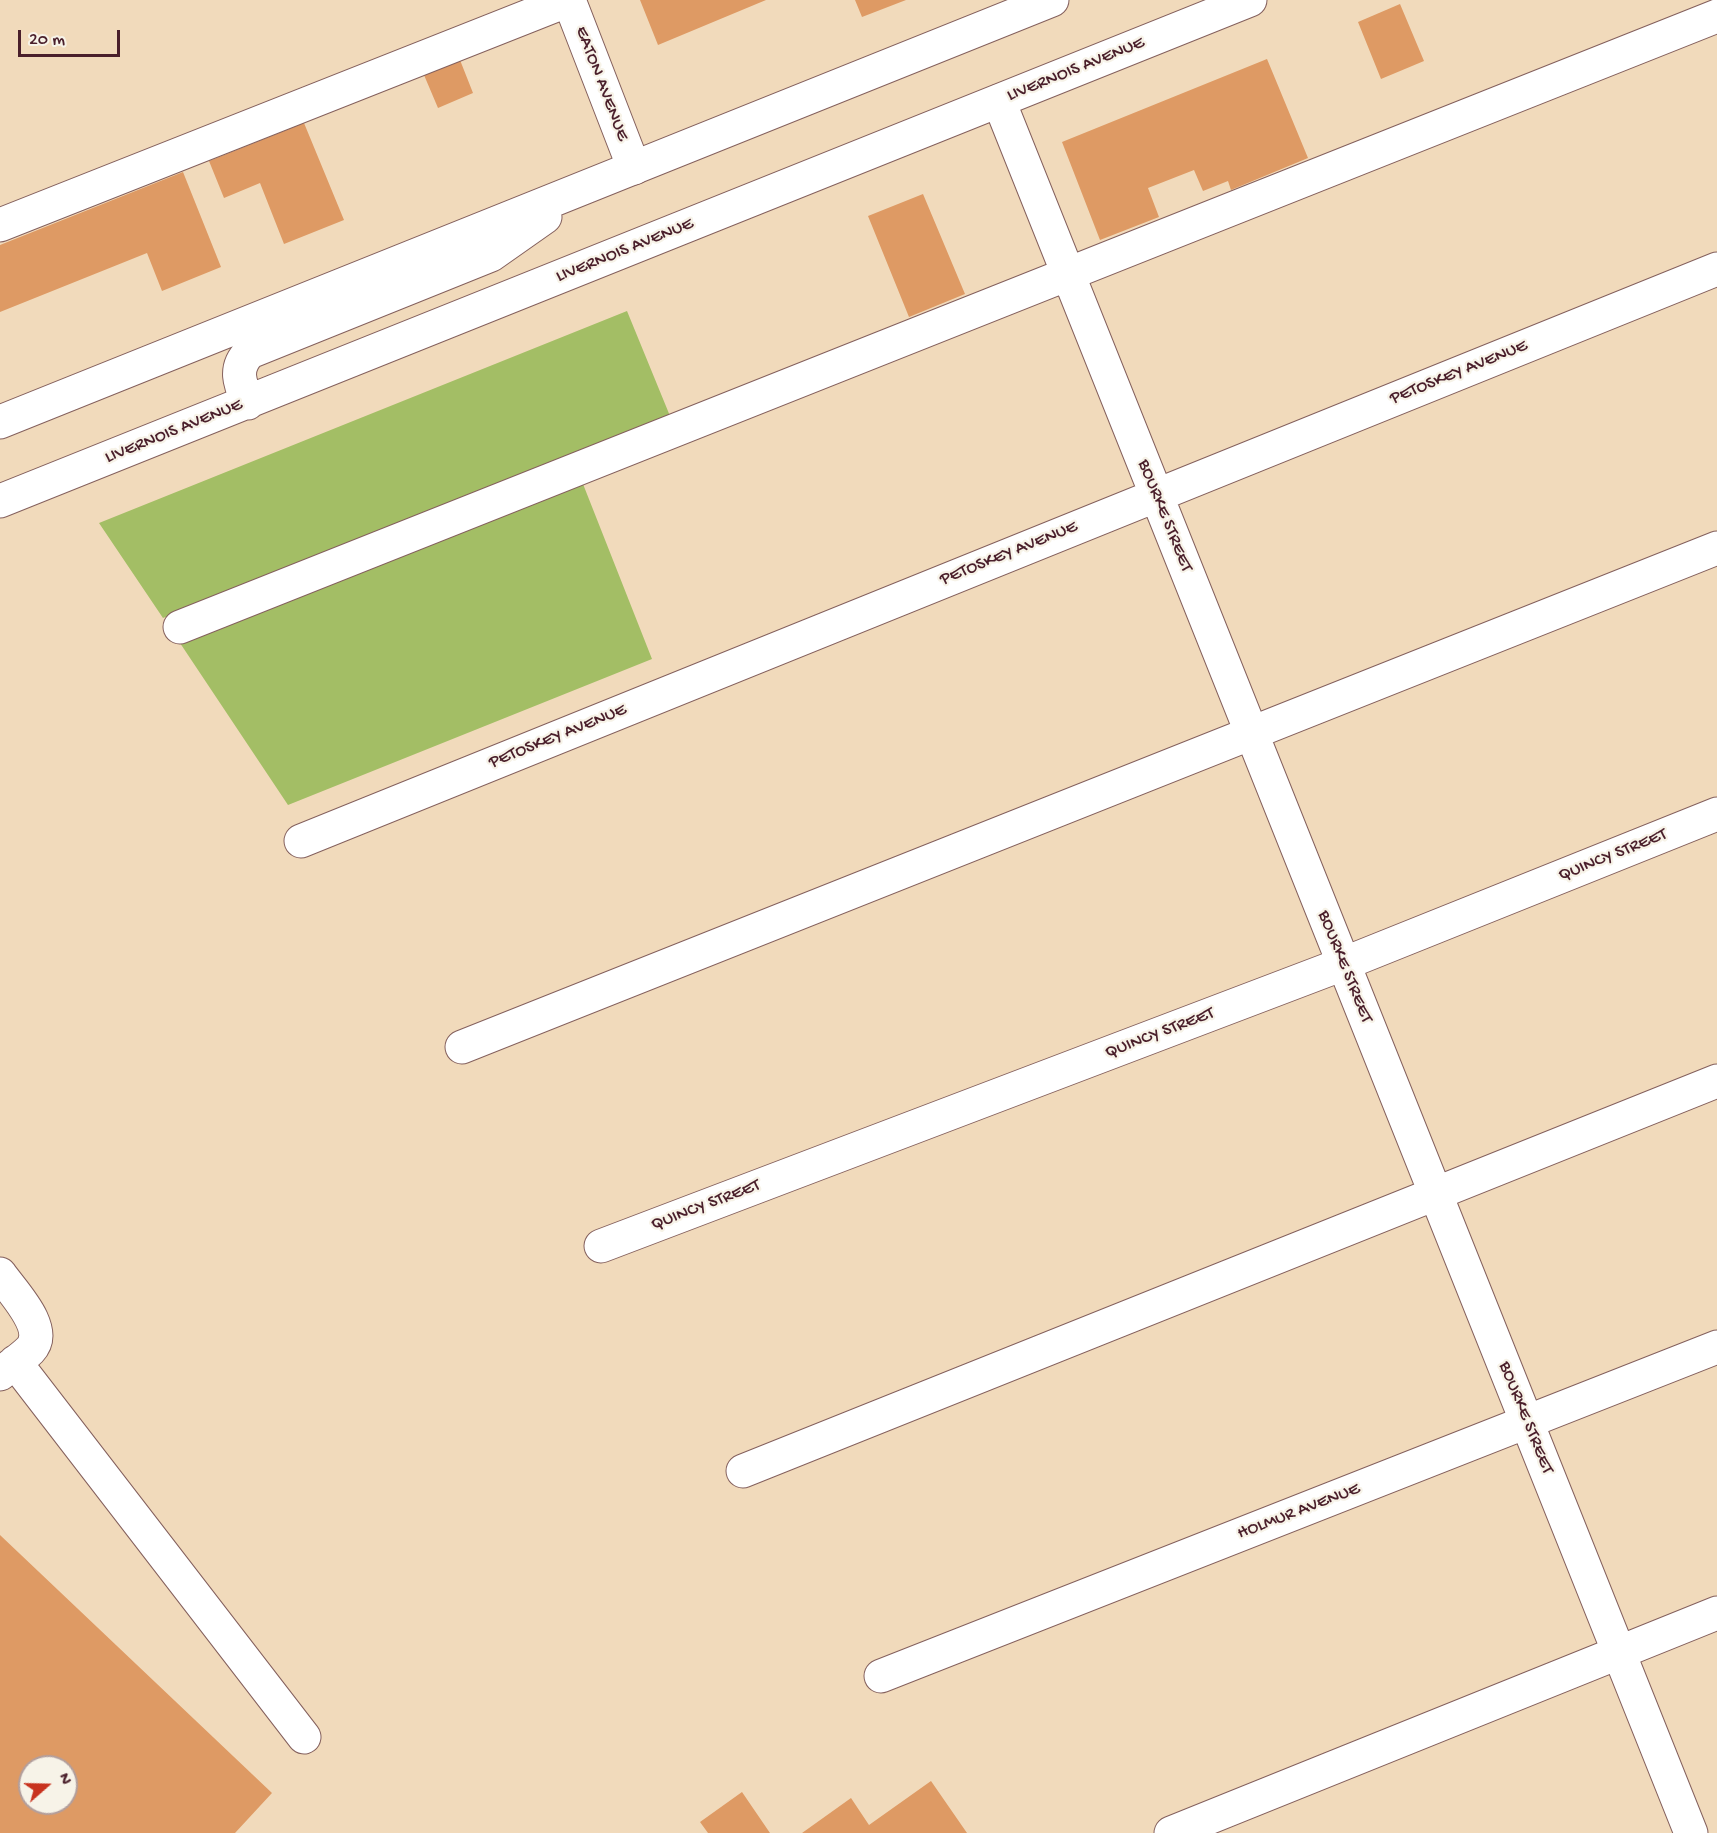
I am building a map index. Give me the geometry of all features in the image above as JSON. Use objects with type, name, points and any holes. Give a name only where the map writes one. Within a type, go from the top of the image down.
[{"type":"street","name":"EATON AVENUE","points":[[569,0],[633,168]]},
{"type":"street","points":[[0,225],[569,0]]},
{"type":"street","points":[[0,422],[1052,0]]},
{"type":"street","name":"LIVERNOIS AVENUE","points":[[0,501],[1250,0]]},
{"type":"street","points":[[180,627],[1069,276],[1717,16]]},
{"type":"street","name":"BOURKE STREET","points":[[999,101],[1691,1833]]},
{"type":"street","points":[[248,403],[238,377],[243,359],[250,352],[491,255],[588,186]]},
{"type":"street","name":"PETOSKEY AVENUE","points":[[301,841],[1717,269]]},
{"type":"street","points":[[462,1047],[1717,549]]},
{"type":"street","name":"QUINCY STREET","points":[[601,1246],[1343,964],[1717,814]]},
{"type":"street","points":[[743,1470],[1717,1081]]},
{"type":"street","points":[[0,1274],[35,1324],[37,1338],[31,1349],[7,1368],[304,1737]]},
{"type":"street","name":"HOLMUR AVENUE","points":[[881,1676],[1717,1347]]},
{"type":"street","points":[[1171,1833],[1717,1613]]},
{"type":"green space","points":[[627,311],[670,416],[163,618],[99,523]]},
{"type":"green space","points":[[583,484],[652,659],[288,805],[180,643]]},
{"type":"building","points":[[640,0],[766,0],[658,45]]},
{"type":"building","points":[[855,0],[906,0],[862,17]]},
{"type":"building","points":[[1400,4],[1424,61],[1381,79],[1358,22]]},
{"type":"building","points":[[1267,59],[1308,158],[1231,190],[1228,181],[1203,191],[1194,170],[1148,188],[1159,217],[1100,240],[1062,142]]},
{"type":"building","points":[[460,60],[473,93],[438,108],[424,75]]},
{"type":"building","points":[[304,123],[344,220],[284,244],[260,183],[224,198],[209,161]]},
{"type":"building","points":[[183,172],[221,267],[162,291],[147,253],[0,312],[0,245]]},
{"type":"building","points":[[923,194],[965,294],[909,317],[868,216]]},
{"type":"building","points":[[0,1535],[272,1793],[235,1833],[0,1833]]},
{"type":"building","points":[[931,1781],[967,1833],[802,1833],[851,1798],[869,1825]]},
{"type":"building","points":[[742,1792],[770,1833],[708,1833],[700,1822]]}]
